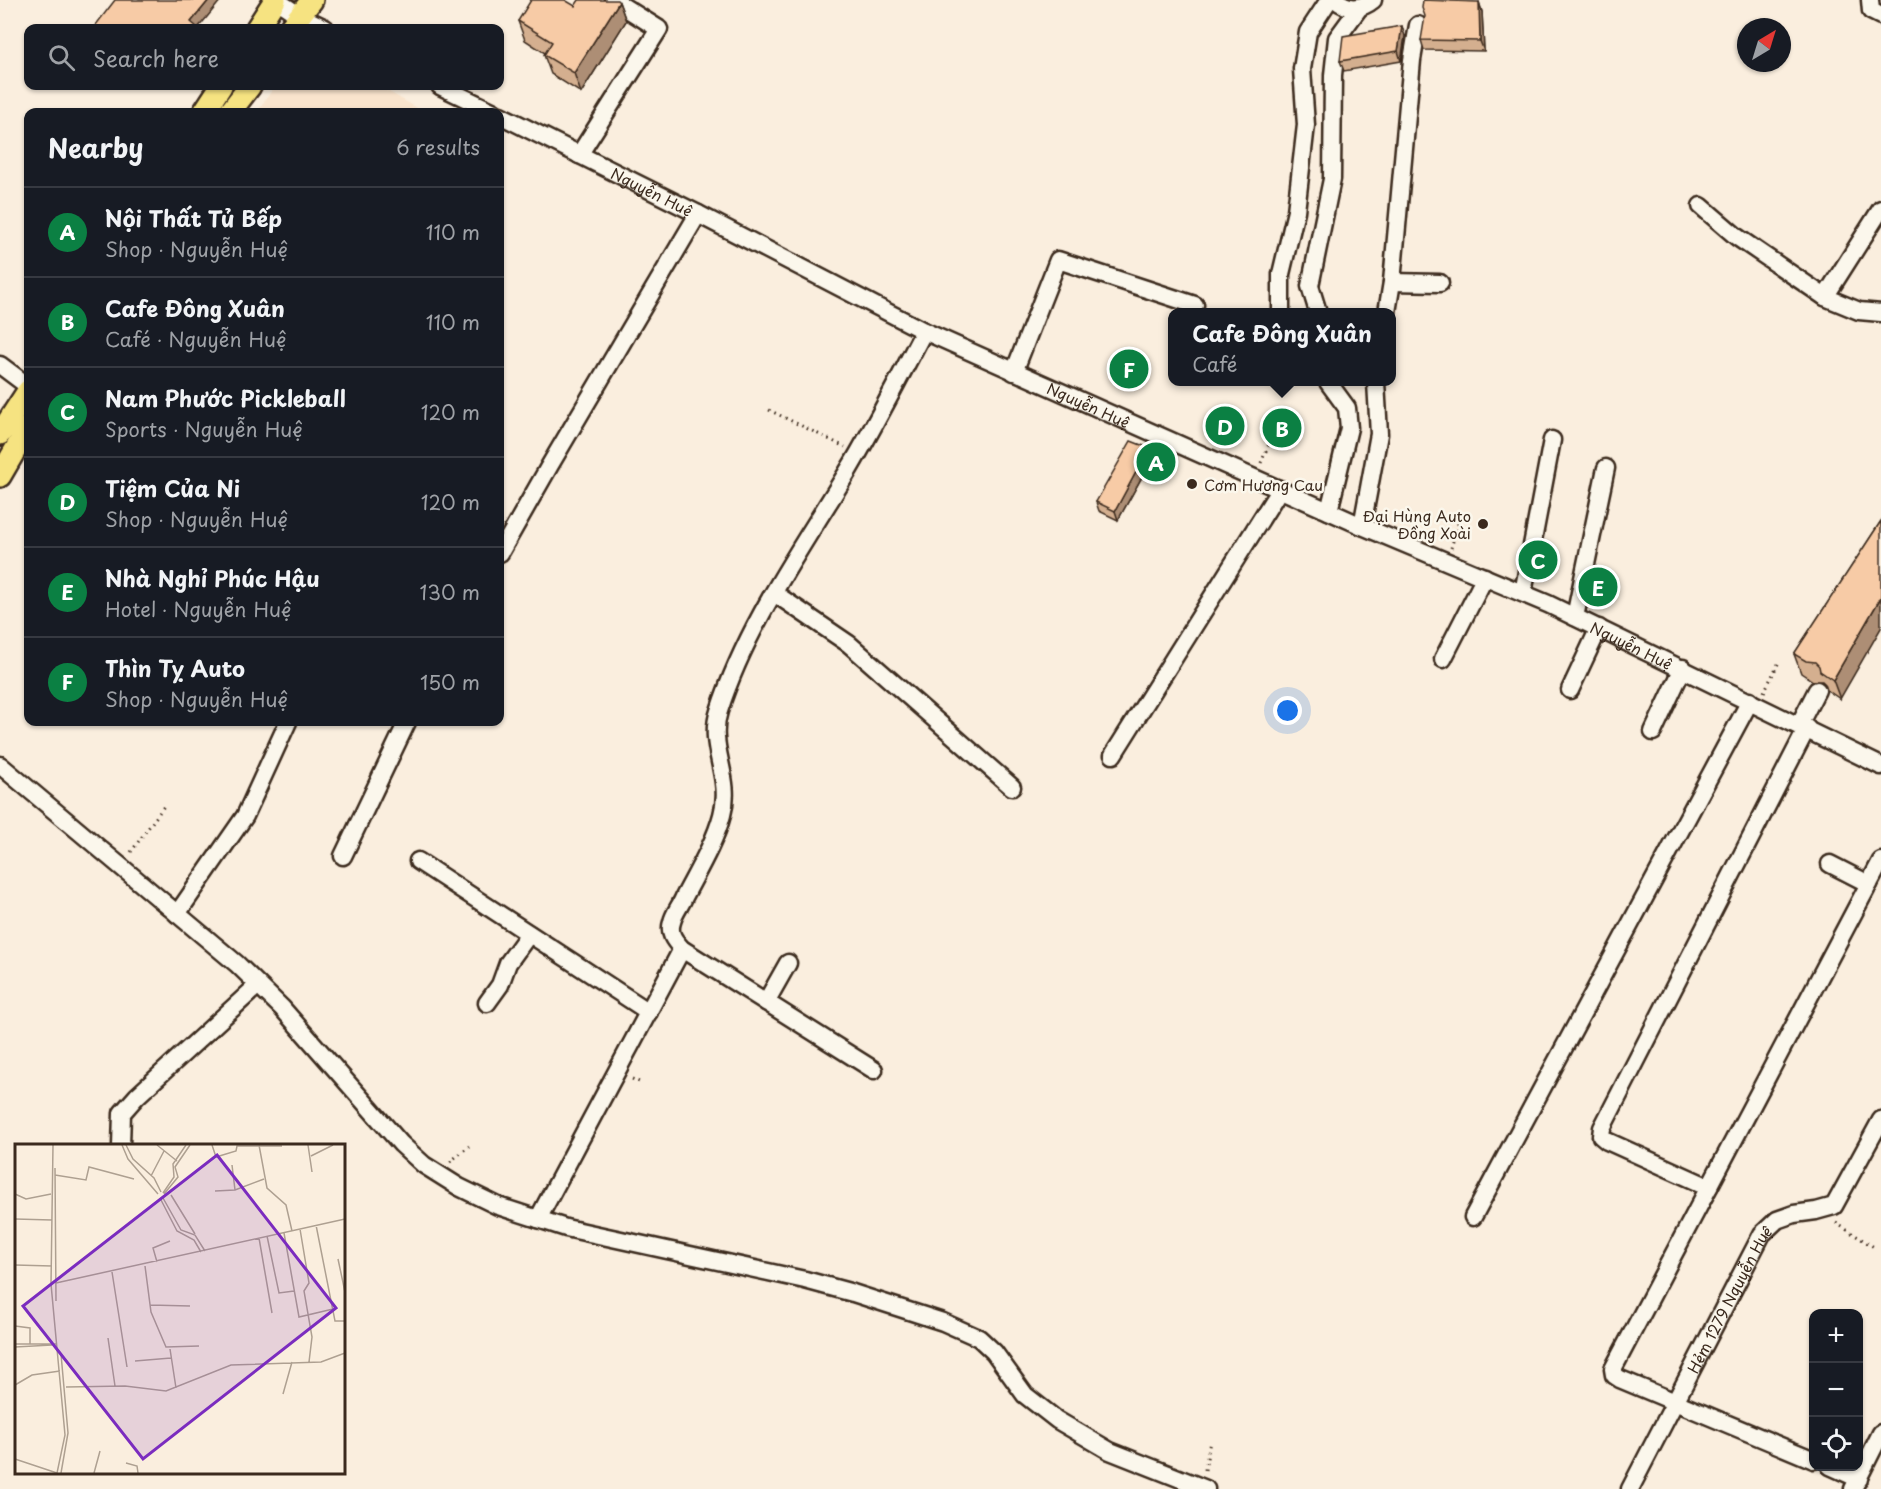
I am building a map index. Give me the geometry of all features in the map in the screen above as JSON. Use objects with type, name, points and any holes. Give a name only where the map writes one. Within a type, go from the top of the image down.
[{"type":"main road","points":[[260,24],[275,0]]},
{"type":"main road","points":[[207,108],[218,90]]},
{"type":"main road","points":[[234,108],[247,90]]},
{"type":"main road","points":[[0,434],[24,397]]},
{"type":"main road","points":[[0,476],[24,435]]},
{"type":"street","points":[[275,0],[318,24]]},
{"type":"street","points":[[579,155],[659,29],[613,0]]},
{"type":"street","points":[[1281,308],[1281,274],[1296,211],[1306,125],[1302,69],[1308,32],[1329,0]]},
{"type":"street","points":[[1336,0],[1343,6],[1366,4]]},
{"type":"street","points":[[1870,0],[1871,11],[1881,16]]},
{"type":"street","points":[[1317,308],[1310,286],[1332,179],[1333,75],[1337,38],[1366,4]]},
{"type":"street","points":[[1388,308],[1412,60],[1418,25]]},
{"type":"street","points":[[448,90],[486,108]]},
{"type":"street","name":"Nguyễn Huệ","points":[[504,117],[924,331],[1362,526],[1524,593],[1881,765]]},
{"type":"street","points":[[1701,206],[1737,237],[1825,297],[1858,311],[1881,313]]},
{"type":"street","points":[[1825,297],[1881,208]]},
{"type":"street","points":[[504,546],[549,465],[698,214]]},
{"type":"street","points":[[1014,372],[1058,260],[1195,305]]},
{"type":"street","points":[[1392,282],[1440,283]]},
{"type":"street","points":[[874,1070],[682,949],[672,938],[671,922],[705,856],[722,814],[726,794],[724,772],[717,750],[717,714],[745,644],[858,453],[924,331]]},
{"type":"street","points":[[3,369],[24,383]]},
{"type":"street","points":[[1329,511],[1349,428],[1347,408],[1332,386]]},
{"type":"street","points":[[1362,526],[1379,434],[1377,386]]},
{"type":"street","points":[[1524,593],[1552,440]]},
{"type":"street","points":[[1575,617],[1606,468]]},
{"type":"street","points":[[1113,755],[1280,489]]},
{"type":"street","points":[[1443,659],[1485,577]]},
{"type":"street","points":[[774,592],[849,644],[1012,787]]},
{"type":"street","points":[[1570,690],[1599,628]]},
{"type":"street","points":[[1653,732],[1683,668]]},
{"type":"street","points":[[1709,1187],[1607,1141],[1601,1136],[1602,1128],[1803,726],[1817,690]]},
{"type":"street","points":[[1473,1217],[1754,703]]},
{"type":"street","points":[[177,914],[245,816],[286,726]]},
{"type":"street","points":[[343,856],[405,726]]},
{"type":"street","points":[[0,765],[237,964],[317,1047],[401,1144],[424,1165],[459,1187],[498,1206],[566,1228],[830,1287],[943,1322],[979,1338],[994,1352],[1025,1395],[1058,1420],[1110,1451],[1204,1488]]},
{"type":"street","points":[[418,861],[649,1012]]},
{"type":"street","points":[[1809,1458],[1620,1379],[1614,1375],[1613,1369],[1881,861]]},
{"type":"street","points":[[1830,864],[1869,884]]},
{"type":"street","points":[[487,1002],[500,985],[508,963],[529,934]]},
{"type":"street","points":[[538,1219],[682,949]]},
{"type":"street","points":[[766,1002],[788,963]]},
{"type":"street","points":[[121,1144],[122,1113],[137,1096],[258,985]]},
{"type":"street","name":"Hẻm 1279 Nguyễn Huệ","points":[[1630,1489],[1762,1234],[1777,1220],[1834,1206],[1881,1120]]},
{"type":"street","points":[[1836,1471],[1856,1484],[1881,1433]]},
{"type":"path","points":[[769,410],[858,453]]},
{"type":"path","points":[[1255,478],[1274,432]]},
{"type":"path","points":[[1448,561],[1461,514]]},
{"type":"path","points":[[1754,703],[1779,662]]},
{"type":"path","points":[[121,866],[164,806]]},
{"type":"path","points":[[437,1172],[469,1146]]},
{"type":"path","points":[[1816,1211],[1874,1247]]},
{"type":"path","points":[[1204,1488],[1210,1441]]},
{"type":"shaded area","points":[[272,90],[386,90],[417,108],[260,108]]},
{"type":"building","points":[[115,0],[209,0],[191,22],[193,24],[97,24]]},
{"type":"building","points":[[531,0],[565,0],[575,6],[579,0],[617,0],[619,2],[574,73],[544,55],[552,42],[518,21]]},
{"type":"building","points":[[1423,0],[1479,2],[1480,41],[1421,40],[1425,16],[1422,8]]},
{"type":"building","points":[[1402,26],[1398,51],[1340,61],[1343,36]]},
{"type":"building","points":[[1131,441],[1149,448],[1115,511],[1096,502]]},
{"type":"building","points":[[1881,521],[1881,597],[1833,680],[1820,671],[1815,662],[1806,661],[1794,654]]},
{"type":"place","name":"Thìn Tỵ Auto","points":[[1129,369]]},
{"type":"place","name":"Tiệm Của Ni","points":[[1225,426]]},
{"type":"place","name":"Cafe Đông Xuân","points":[[1282,428]]},
{"type":"place","name":"Nội Thất Tủ Bếp","points":[[1156,462]]},
{"type":"place","name":"Cơm Hương Cau","points":[[1192,484]]},
{"type":"place","name":"Đại Hùng Auto Đồng Xoài","points":[[1483,524]]},
{"type":"place","name":"Nam Phước Pickleball","points":[[1538,560]]},
{"type":"place","name":"Nhà Nghỉ Phúc Hậu","points":[[1598,587]]}]
